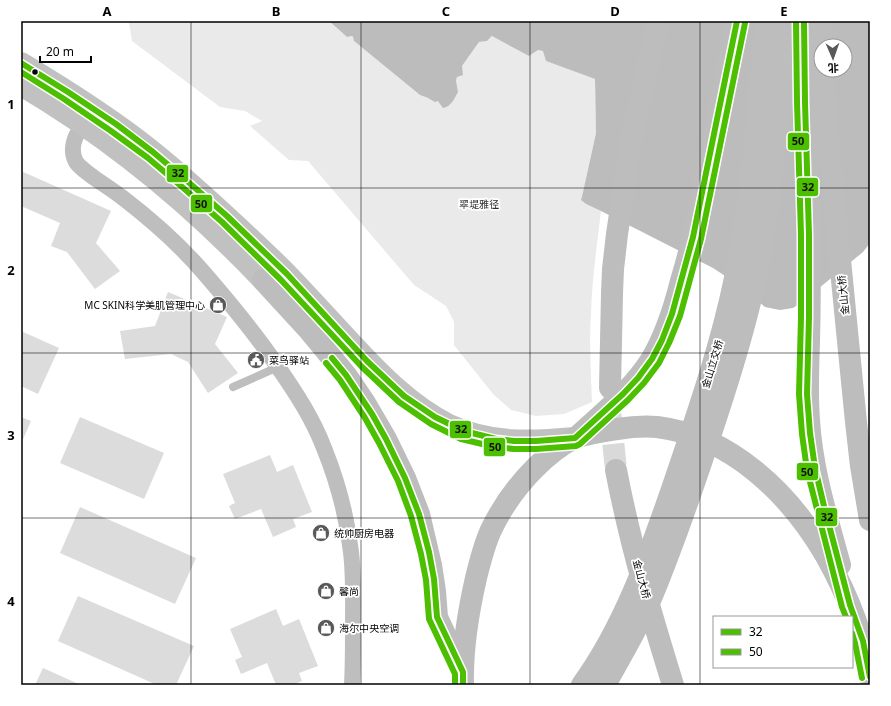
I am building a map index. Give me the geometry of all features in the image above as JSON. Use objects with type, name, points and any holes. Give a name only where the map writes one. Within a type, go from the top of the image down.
[{"type":"main road","points":[[616,391],[612,294],[613,269],[632,136],[658,21]]},
{"type":"main road","points":[[460,681],[469,608],[479,565],[491,530],[508,501],[529,475],[549,455],[575,438],[616,391],[638,378],[662,340],[672,314],[696,225],[737,21]]},
{"type":"main road","name":"金山立交桥","points":[[582,685],[619,624],[632,594],[658,528],[686,447],[716,352],[735,278],[745,222],[755,143],[766,21]]},
{"type":"main road","name":"金山立交桥","points":[[604,685],[618,662],[652,596],[675,537],[726,387],[746,319],[767,216],[784,21]]},
{"type":"main road","points":[[804,21],[805,102],[810,235],[809,421],[815,468],[850,605]]},
{"type":"main road","points":[[821,21],[821,38]]},
{"type":"main road","points":[[21,63],[75,96],[153,152],[204,196],[287,274],[362,355],[404,396],[430,414],[464,431],[496,439],[514,441],[575,438],[610,430],[638,427],[656,427],[675,430],[696,436],[714,444],[750,467],[765,480],[798,515],[820,545],[832,566],[850,605],[861,635],[870,677]]},
{"type":"main road","name":"金山大桥","points":[[823,78],[856,422],[861,466],[870,520]]},
{"type":"main road","points":[[21,85],[83,125],[163,185],[264,280],[308,329],[346,375],[365,403],[386,439],[405,478],[419,514],[432,565],[437,617],[460,681]]},
{"type":"main road","name":"金山大桥","points":[[616,470],[630,538],[673,685]]},
{"type":"street","points":[[83,125],[76,135],[73,145],[74,157],[77,163],[86,172],[151,220],[197,264],[266,348],[304,407],[319,436],[329,462],[342,506],[352,566],[352,685]]},
{"type":"lane","points":[[233,387],[278,367]]},
{"type":"green space","name":"翠堤雅径","points":[[124,21],[329,21],[347,37],[354,37],[354,41],[420,95],[428,98],[456,81],[462,66],[479,42],[487,41],[493,36],[529,56],[538,50],[544,51],[546,61],[595,79],[596,133],[581,199],[586,204],[601,211],[590,324],[592,402],[564,414],[536,416],[511,410],[493,394],[454,345],[454,322],[446,306],[414,285],[308,161],[289,160],[250,126],[262,121],[245,111],[220,107],[132,41],[129,23]]},
{"type":"shaded area","points":[[329,21],[870,21],[870,243],[863,252],[793,308],[780,310],[765,307],[742,287],[713,268],[586,204],[581,200],[596,133],[595,79],[546,61],[543,51],[538,50],[529,56],[492,36],[487,41],[479,42],[462,66],[463,75],[457,77],[456,81],[458,92],[454,100],[443,108],[438,101],[435,102],[420,95],[354,41],[352,36],[347,37]]},
{"type":"building","points":[[21,171],[111,211],[96,243],[120,271],[95,289],[67,252],[51,246],[60,223],[21,206]]},
{"type":"building","points":[[168,292],[227,317],[215,344],[238,373],[208,393],[188,362],[171,354],[125,359],[120,331],[155,326]]},
{"type":"building","points":[[21,331],[59,348],[38,394],[21,386]]},
{"type":"building","points":[[21,417],[31,421],[21,444]]},
{"type":"building","points":[[80,417],[164,453],[144,499],[60,463]]},
{"type":"building","points":[[270,455],[277,472],[293,465],[312,512],[293,519],[296,527],[273,537],[261,509],[235,519],[229,506],[235,503],[223,474]]},
{"type":"building","points":[[80,507],[196,558],[175,604],[60,553]]},
{"type":"building","points":[[78,596],[194,646],[176,685],[157,685],[58,641]]},
{"type":"building","points":[[276,609],[283,626],[299,619],[318,666],[299,673],[302,681],[293,685],[276,685],[267,663],[241,674],[235,660],[242,657],[230,629]]},
{"type":"building","points":[[43,668],[81,685],[35,685]]},
{"type":"tunnel","points":[[610,411],[616,470]]},
{"type":"transit line","name":"32","points":[[21,63],[116,124],[153,152],[186,180],[227,216],[287,274],[367,361],[404,396],[435,417],[464,431],[496,439],[536,441],[575,438],[623,394],[638,378],[652,359],[662,340],[672,314],[693,237],[737,21]]},
{"type":"transit line","name":"50","points":[[796,21],[801,235],[799,394],[802,434],[807,470],[846,616]]},
{"type":"transit line","name":"32","points":[[804,21],[809,235],[807,394],[810,433],[815,468],[824,506],[850,605],[863,641],[870,677]]},
{"type":"transit line","name":"50","points":[[21,72],[111,131],[148,158],[181,186],[222,222],[281,280],[362,367],[399,402],[431,424],[461,439],[495,447],[536,449],[576,446],[580,444],[628,400],[644,383],[659,363],[669,343],[680,316],[701,239],[745,23]]},
{"type":"transit line","name":"32","points":[[332,358],[346,375],[372,414],[405,478],[419,514],[429,552],[434,579],[437,617],[463,672],[463,685]]},
{"type":"transit line","name":"50","points":[[326,363],[340,380],[365,418],[398,481],[411,516],[421,554],[426,580],[429,619],[455,674],[455,685]]},
{"type":"transit line","name":"50","points":[[853,636],[862,678]]},
{"type":"place","name":"MC SKIN科学美肌管理中心","points":[[218,305]]},
{"type":"place","name":"菜鸟驿站","points":[[256,360]]},
{"type":"place","name":"统帅厨房电器","points":[[321,533]]},
{"type":"place","name":"馨尚","points":[[326,591]]},
{"type":"place","name":"海尔中央空调","points":[[326,628]]}]
